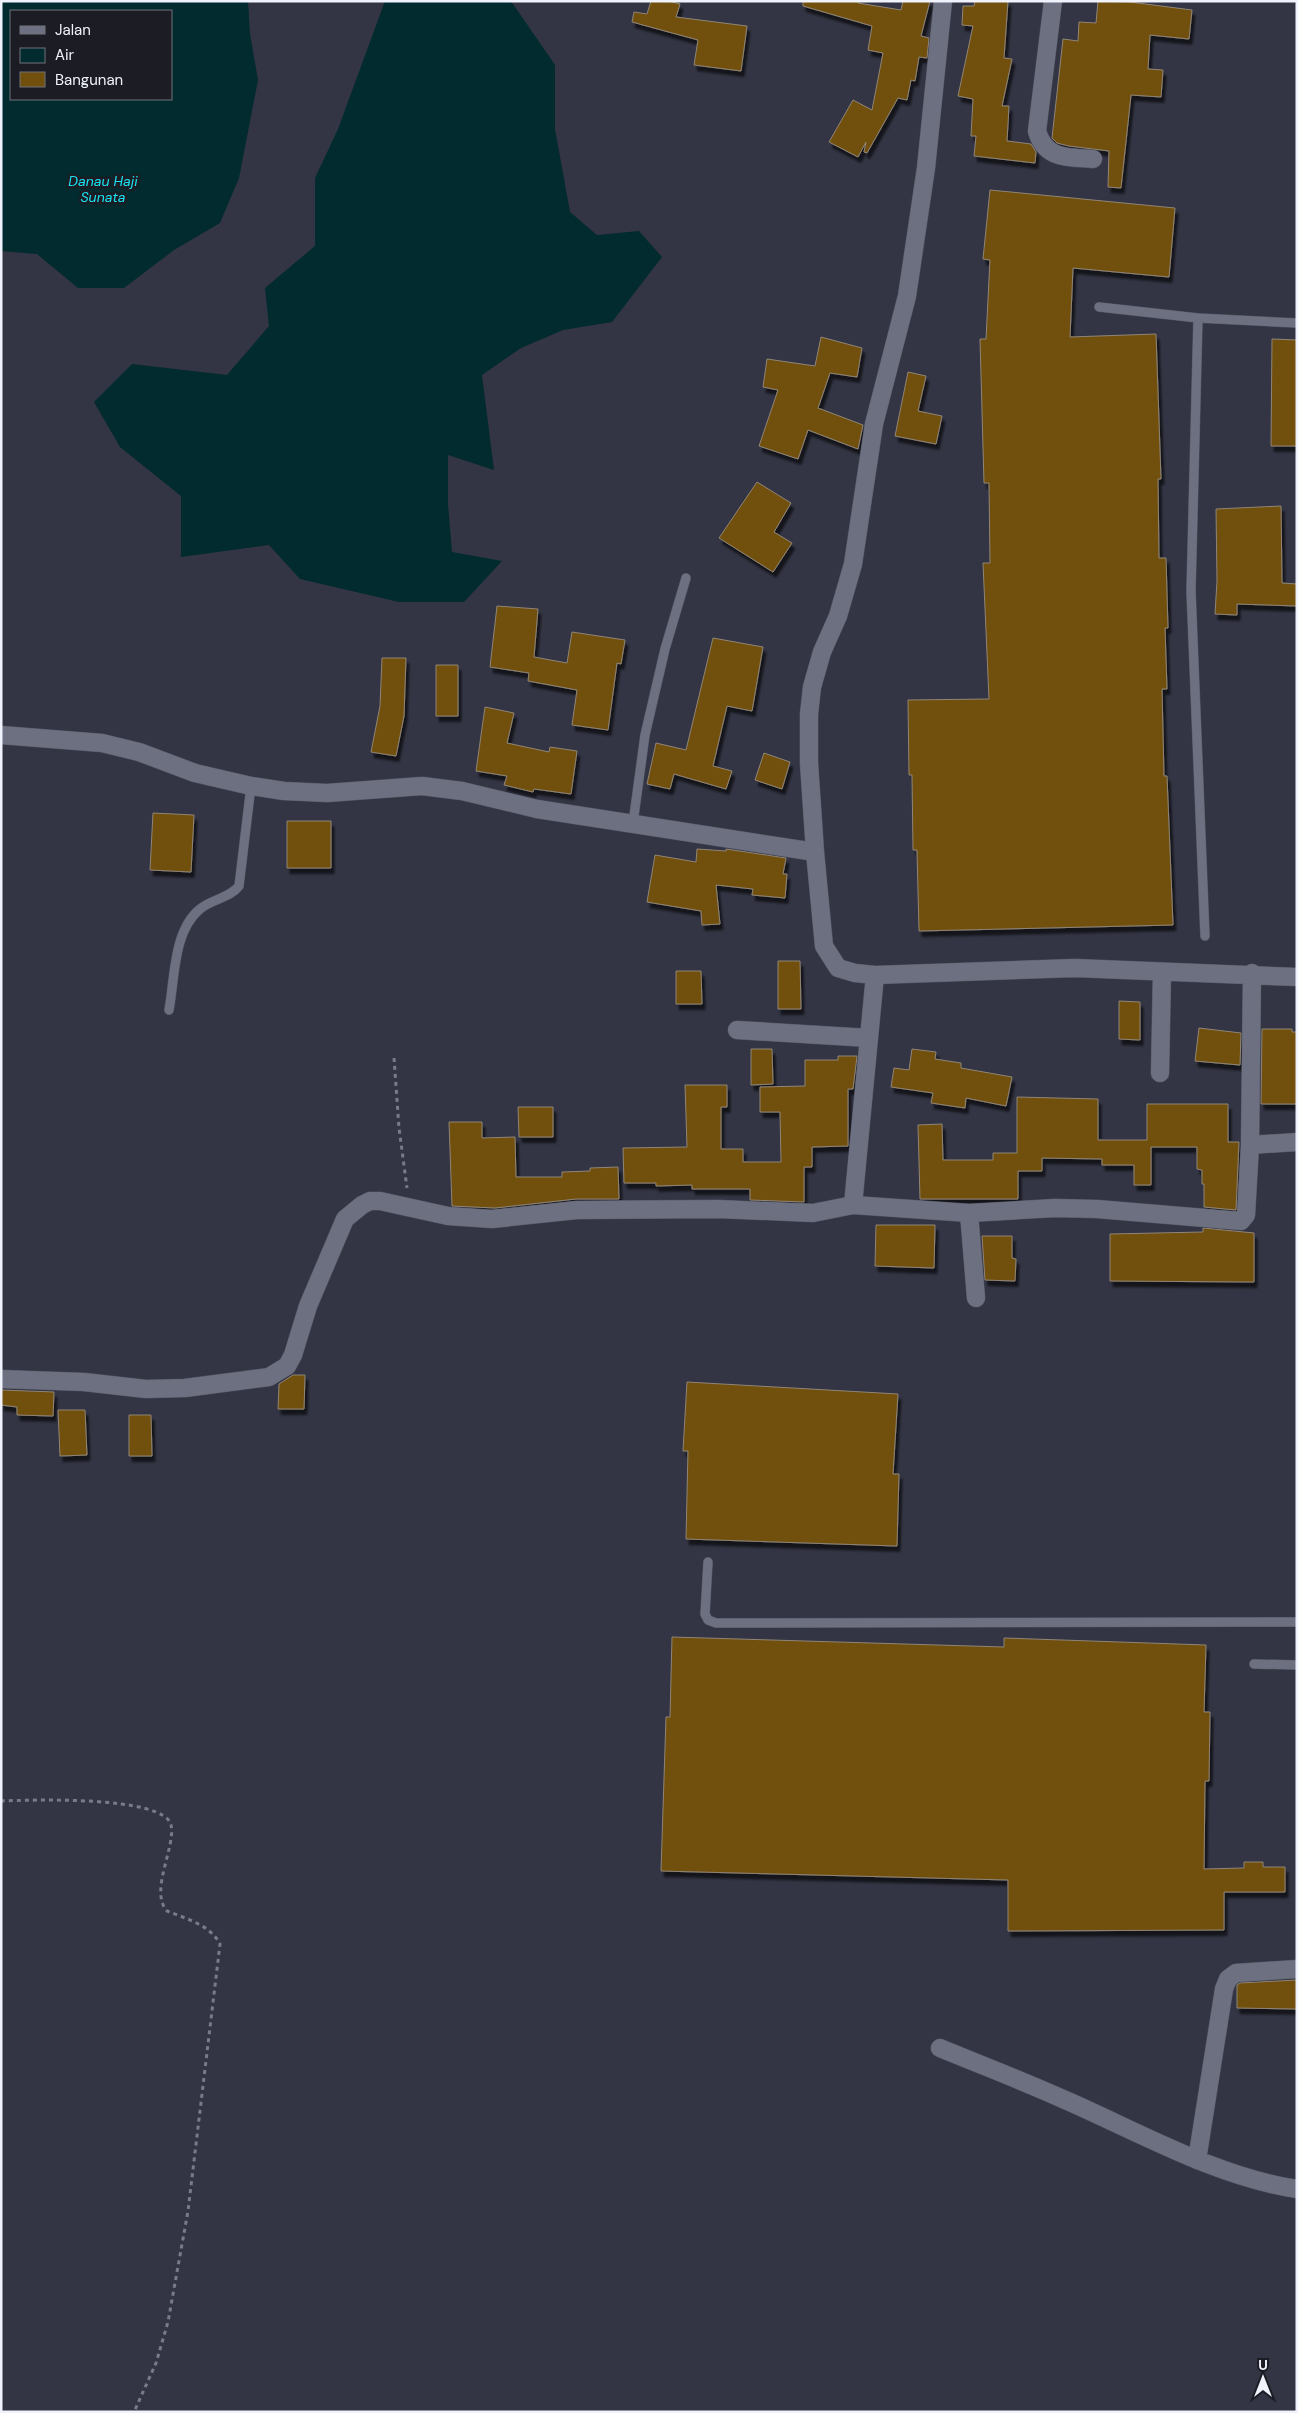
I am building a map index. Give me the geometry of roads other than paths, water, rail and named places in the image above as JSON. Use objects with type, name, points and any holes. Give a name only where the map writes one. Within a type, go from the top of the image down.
[{"type":"street","points":[[943,1],[926,168],[907,296],[874,424],[853,564],[838,616],[822,652],[812,687],[809,714],[808,763],[824,946],[838,968],[855,973],[875,975],[1027,968],[1297,977]]},
{"type":"street","points":[[1053,1],[1037,131],[1043,147],[1051,153],[1093,160]]},
{"type":"street","points":[[1,735],[102,743],[138,752],[203,775],[284,791],[327,793],[422,786],[462,791],[537,809],[815,852]]},
{"type":"street","points":[[1160,1073],[1162,972]]},
{"type":"street","points":[[1,1379],[84,1382],[146,1389],[185,1388],[269,1378],[287,1366],[293,1356],[308,1306],[345,1219],[370,1201],[380,1201],[409,1209],[448,1216],[492,1219],[577,1210],[718,1209],[813,1213],[853,1205],[969,1213],[1055,1208],[1097,1209],[1241,1221],[1246,1215],[1250,1145],[1252,974]]},
{"type":"street","points":[[853,1205],[875,975]]},
{"type":"street","points":[[737,1030],[869,1038]]},
{"type":"street","points":[[1250,1145],[1297,1142]]},
{"type":"street","points":[[969,1213],[976,1298]]},
{"type":"street","points":[[1197,2160],[1224,1989],[1228,1979],[1236,1973],[1297,1969]]},
{"type":"street","points":[[940,2048],[1063,2098],[1154,2142],[1197,2160],[1297,2190]]},
{"type":"lane","points":[[1099,307],[1198,318],[1297,323]]},
{"type":"lane","points":[[1198,318],[1192,592],[1205,936]]},
{"type":"lane","points":[[633,823],[645,734],[665,649],[686,578]]},
{"type":"lane","points":[[169,1010],[176,961],[188,924],[196,912],[208,902],[235,891],[239,886],[252,786]]},
{"type":"lane","points":[[708,1562],[705,1614],[708,1620],[716,1623],[1297,1622]]},
{"type":"lane","points":[[1254,1664],[1297,1665]]},
{"type":"water","name":"Danau Haji Sunata","points":[[1,1],[248,1],[250,34],[258,80],[239,178],[220,223],[174,250],[124,288],[78,288],[37,254],[1,251]]},
{"type":"water","points":[[385,1],[510,1],[555,65],[555,129],[570,212],[597,235],[639,231],[662,257],[612,322],[563,330],[521,348],[482,375],[494,470],[448,455],[448,504],[452,552],[502,561],[464,602],[399,602],[300,579],[269,545],[181,557],[181,496],[120,447],[94,402],[132,364],[227,375],[269,326],[265,288],[315,246],[315,178],[338,129]]}]
